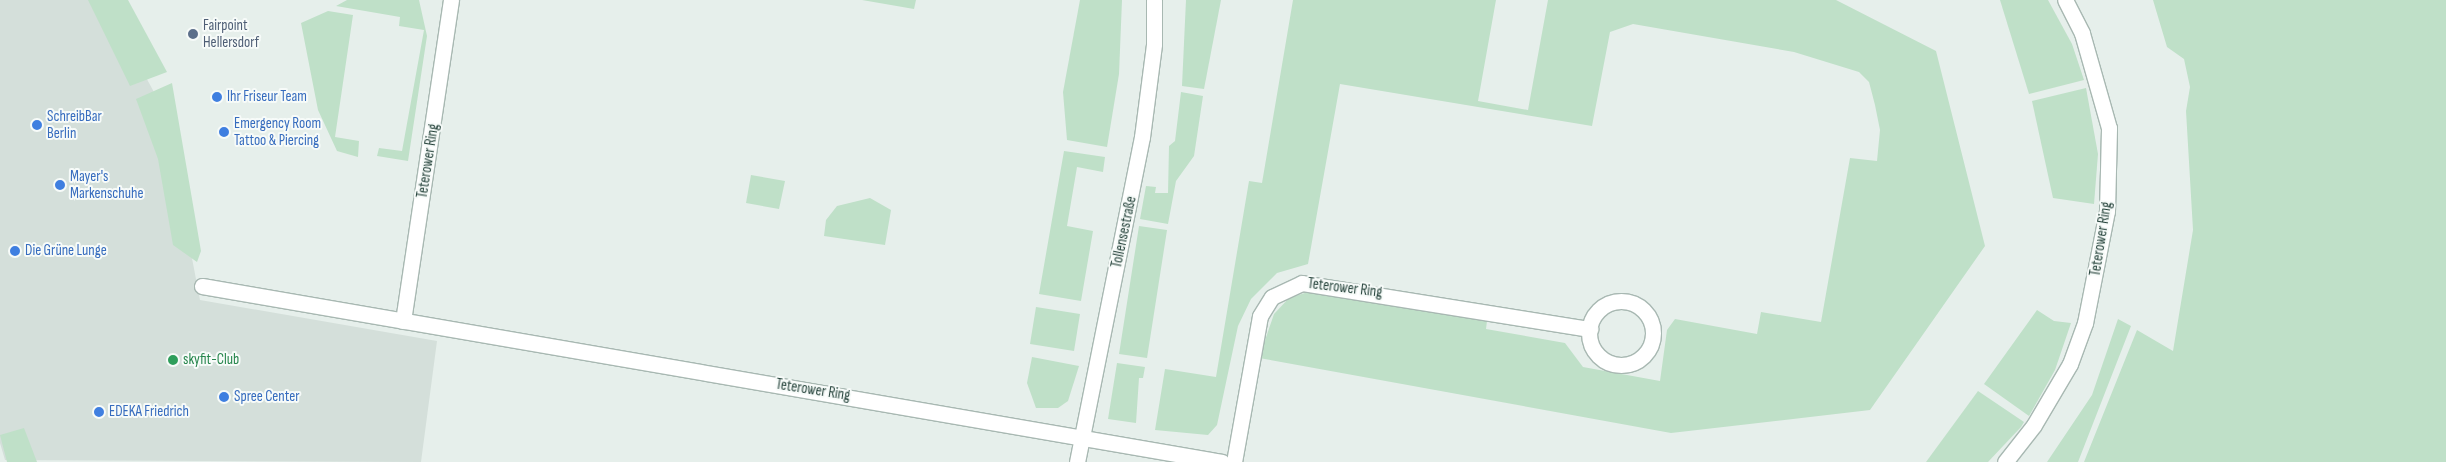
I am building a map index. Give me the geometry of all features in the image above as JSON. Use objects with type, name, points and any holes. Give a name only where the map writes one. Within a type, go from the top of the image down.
[{"type":"street","name":"Teterower Ring","points":[[403,321],[451,0]]},
{"type":"street","name":"Tollensestraße","points":[[1077,462],[1142,137],[1154,44],[1154,0]]},
{"type":"street","name":"Teterower Ring","points":[[2005,462],[2034,425],[2070,364],[2085,323],[2106,211],[2109,128],[2082,33],[2065,0]]},
{"type":"street","name":"Teterower Ring","points":[[1234,462],[1260,316],[1272,298],[1302,283],[1347,286],[1590,329]]},
{"type":"street","name":"Teterower Ring","points":[[202,286],[1083,436],[1222,462]]},
{"type":"street","points":[[1630,302],[1650,319],[1652,340],[1641,358],[1621,365],[1601,357],[1590,340],[1590,329],[1604,306],[1630,302]]},
{"type":"shaded area","points":[[0,0],[104,0],[174,129],[172,154],[200,300],[437,341],[421,462],[5,460],[0,443]]},
{"type":"green space","points":[[88,0],[128,0],[167,72],[130,86]]},
{"type":"green space","points":[[347,0],[419,0],[427,36],[408,161],[377,156],[379,148],[402,151],[424,30],[399,26],[400,17],[336,6]]},
{"type":"green space","points":[[862,0],[916,0],[914,9]]},
{"type":"green space","points":[[1080,0],[1122,0],[1119,74],[1107,147],[1067,140],[1063,92]]},
{"type":"green space","points":[[1186,0],[1221,0],[1204,89],[1182,86]]},
{"type":"green space","points":[[1293,0],[1496,0],[1478,101],[1528,110],[1548,0],[1836,0],[1936,51],[1985,246],[1870,410],[1671,433],[1259,358],[1274,314],[1289,298],[1308,292],[1487,321],[1486,329],[1565,343],[1583,367],[1660,381],[1667,330],[1675,319],[1757,334],[1761,312],[1821,322],[1850,158],[1877,161],[1880,130],[1875,105],[1869,82],[1859,72],[1794,52],[1633,24],[1610,32],[1592,126],[1340,84],[1308,264],[1277,273],[1251,299],[1238,326],[1217,425],[1208,435],[1155,430],[1165,369],[1216,377],[1249,181],[1262,183]]},
{"type":"green space","points":[[2000,0],[2048,0],[2072,44],[2084,80],[2029,94]]},
{"type":"green space","points":[[2153,0],[2446,0],[2446,462],[2084,462],[2137,330],[2173,351],[2193,230],[2186,111],[2190,87],[2184,59],[2167,47]]},
{"type":"green space","points":[[328,11],[353,15],[335,137],[359,141],[358,157],[337,151],[318,110],[301,23]]},
{"type":"green space","points":[[172,83],[201,251],[197,262],[173,245],[158,159],[136,99]]},
{"type":"green space","points":[[2086,88],[2098,154],[2094,204],[2053,198],[2032,101]]},
{"type":"green space","points":[[1181,92],[1203,96],[1194,156],[1176,181],[1168,224],[1140,219],[1146,186],[1156,187],[1155,193],[1168,193],[1169,146],[1175,141]]},
{"type":"green space","points":[[1064,151],[1105,157],[1103,172],[1077,167],[1067,226],[1093,231],[1081,301],[1039,294]]},
{"type":"green space","points":[[751,175],[785,181],[779,209],[746,203]]},
{"type":"green space","points":[[870,198],[891,210],[885,245],[824,236],[826,220],[837,206]]},
{"type":"green space","points":[[1139,226],[1167,230],[1147,358],[1119,354]]},
{"type":"green space","points":[[1036,307],[1080,314],[1074,351],[1030,344]]},
{"type":"green space","points":[[2037,310],[2054,321],[2071,323],[2055,370],[2029,416],[1984,384]]},
{"type":"green space","points":[[2118,319],[2131,326],[2078,462],[2047,462],[2092,395]]},
{"type":"green space","points":[[1032,357],[1079,366],[1068,401],[1058,408],[1036,408],[1027,383]]},
{"type":"green space","points":[[1117,363],[1145,367],[1143,378],[1139,378],[1136,423],[1108,419]]},
{"type":"green space","points":[[1978,391],[2024,422],[2021,427],[1988,462],[1926,462]]},
{"type":"green space","points":[[24,428],[37,462],[7,462],[0,435]]},
{"type":"place","name":"Fairpoint Hellersdorf","points":[[193,34]]},
{"type":"place","name":"Ihr Friseur Team","points":[[217,97]]},
{"type":"place","name":"SchreibBar Berlin","points":[[37,125]]},
{"type":"place","name":"Emergency Room Tattoo & Piercing","points":[[224,132]]},
{"type":"place","name":"Mayer's Markenschuhe","points":[[60,185]]},
{"type":"place","name":"Die Grüne Lunge","points":[[15,251]]},
{"type":"place","name":"skyfit-Club","points":[[173,360]]},
{"type":"place","name":"Spree Center","points":[[224,397]]},
{"type":"place","name":"EDEKA Friedrich","points":[[99,412]]}]
